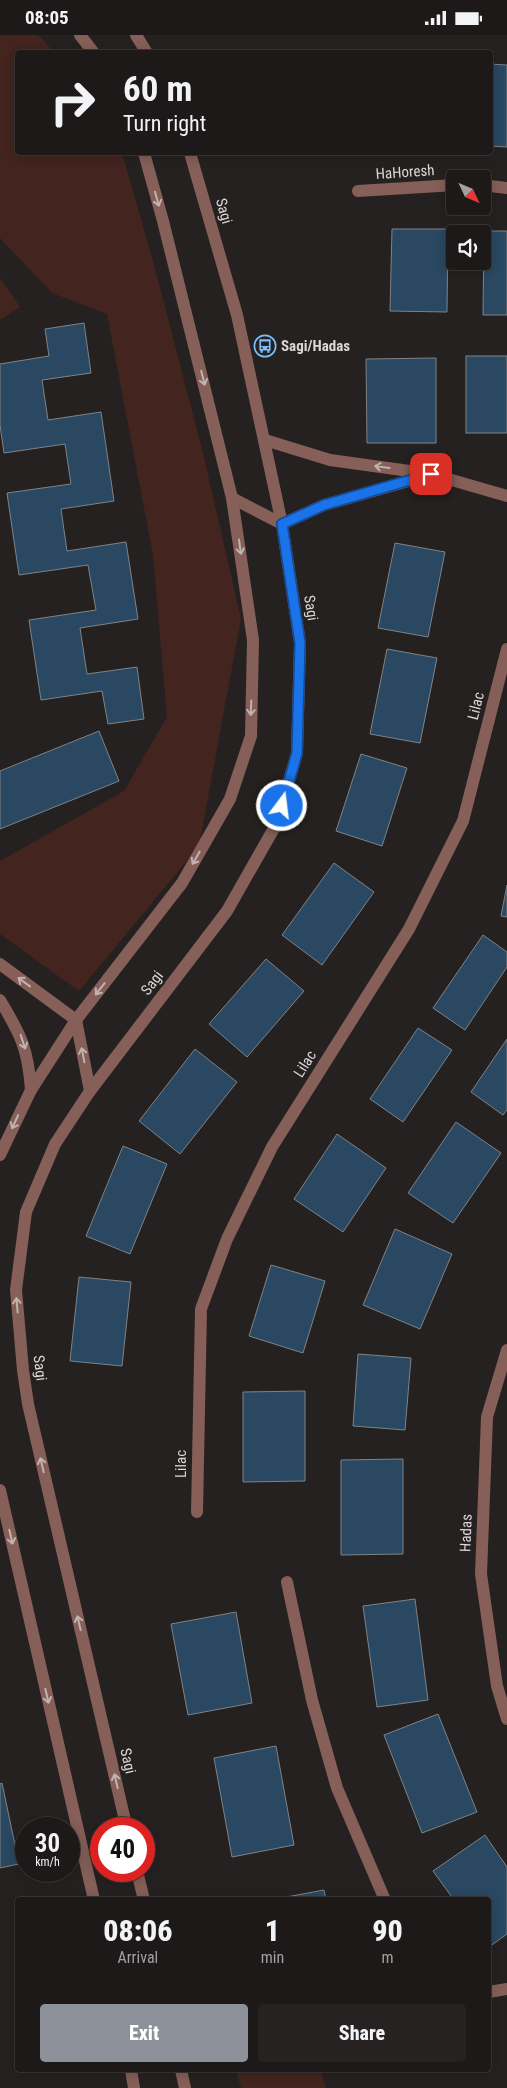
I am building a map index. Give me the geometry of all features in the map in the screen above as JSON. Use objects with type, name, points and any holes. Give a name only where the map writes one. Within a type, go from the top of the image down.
[{"type":"street","points":[[80,35],[92,50]]},
{"type":"street","points":[[136,35],[145,50]]},
{"type":"street","points":[[0,1155],[31,1090],[76,1020],[182,883],[230,799],[251,736],[253,640],[232,498],[166,230],[145,155]]},
{"type":"street","name":"Sagi","points":[[124,1817],[28,1404],[16,1290],[26,1212],[55,1144],[90,1091],[227,911],[277,823],[297,753],[300,643],[282,524],[237,315],[191,155]]},
{"type":"street","name":"HaHoresh","points":[[358,191],[446,186]]},
{"type":"street","points":[[491,186],[507,187]]},
{"type":"street","points":[[265,440],[330,460],[431,474],[507,496]]},
{"type":"street","points":[[232,498],[282,524],[324,505],[431,474]]},
{"type":"street","name":"Lilac","points":[[197,1512],[201,1309],[227,1239],[272,1147],[409,929],[463,821],[507,649]]},
{"type":"street","points":[[0,964],[76,1020],[90,1091]]},
{"type":"street","points":[[0,1000],[21,1035],[29,1063],[31,1090]]},
{"type":"street","name":"Hadas","points":[[507,1350],[487,1417],[481,1574],[497,1686],[507,1719]]},
{"type":"street","points":[[0,1490],[93,1897]]},
{"type":"street","points":[[287,1582],[312,1700],[337,1788],[385,1897]]},
{"type":"street","points":[[140,1882],[143,1897]]},
{"type":"street","points":[[491,1992],[507,1989]]},
{"type":"street","points":[[131,2072],[134,2088]]},
{"type":"street","points":[[181,2072],[185,2088]]},
{"type":"shaded area","points":[[0,35],[38,35],[52,50],[15,50],[15,155],[123,155],[152,257],[203,453],[241,619],[199,846],[79,991],[0,934],[0,861],[124,791],[167,717],[153,555],[107,314],[52,293],[0,238]]},
{"type":"shaded area","points":[[0,278],[20,307],[0,320]]},
{"type":"shaded area","points":[[237,2072],[321,2072],[326,2088],[241,2088]]},
{"type":"building","points":[[493,64],[507,65],[507,147],[493,146]]},
{"type":"building","points":[[392,229],[446,229],[447,312],[390,311]]},
{"type":"building","points":[[491,231],[507,231],[507,315],[483,315],[484,270],[491,270]]},
{"type":"building","points":[[84,323],[91,373],[42,380],[48,420],[101,412],[114,501],[61,509],[67,551],[126,542],[138,619],[80,628],[87,674],[137,667],[144,719],[108,724],[102,691],[41,700],[29,620],[96,610],[88,565],[19,575],[7,493],[71,484],[65,444],[4,453],[0,425],[0,364],[49,356],[45,329]]},
{"type":"building","points":[[466,356],[507,356],[507,433],[466,433]]},
{"type":"building","points":[[436,358],[436,443],[367,443],[366,359]]},
{"type":"building","points":[[395,543],[445,552],[428,637],[378,628]]},
{"type":"building","points":[[387,649],[437,658],[420,743],[370,734]]},
{"type":"building","points":[[99,731],[119,781],[0,829],[0,771]]},
{"type":"building","points":[[361,754],[407,768],[382,846],[336,831]]},
{"type":"building","points":[[334,863],[374,892],[322,965],[282,935]]},
{"type":"building","points":[[507,885],[507,917],[501,916]]},
{"type":"building","points":[[483,935],[507,952],[507,967],[465,1030],[433,1008]]},
{"type":"building","points":[[266,959],[304,991],[247,1057],[209,1024]]},
{"type":"building","points":[[418,1028],[452,1050],[403,1122],[370,1099]]},
{"type":"building","points":[[507,1039],[507,1110],[503,1115],[471,1092]]},
{"type":"building","points":[[195,1049],[237,1082],[180,1154],[139,1121]]},
{"type":"building","points":[[456,1122],[501,1153],[453,1223],[408,1193]]},
{"type":"building","points":[[337,1134],[386,1168],[343,1232],[294,1199]]},
{"type":"building","points":[[123,1146],[167,1164],[130,1254],[86,1236]]},
{"type":"building","points":[[395,1229],[452,1254],[420,1329],[363,1305]]},
{"type":"building","points":[[271,1265],[325,1281],[303,1353],[249,1336]]},
{"type":"building","points":[[79,1277],[131,1282],[122,1366],[70,1361]]},
{"type":"building","points":[[358,1354],[411,1358],[405,1430],[353,1426]]},
{"type":"building","points":[[305,1391],[305,1481],[243,1482],[243,1392]]},
{"type":"building","points":[[403,1459],[403,1554],[341,1555],[341,1460]]},
{"type":"building","points":[[415,1599],[428,1700],[377,1707],[363,1606]]},
{"type":"building","points":[[236,1612],[252,1703],[188,1715],[171,1624]]},
{"type":"building","points":[[438,1714],[477,1812],[422,1833],[384,1735]]},
{"type":"building","points":[[276,1746],[294,1845],[232,1857],[214,1758]]},
{"type":"building","points":[[2,1783],[15,1845],[15,1865],[0,1868],[0,1784]]},
{"type":"building","points":[[485,1835],[507,1867],[507,1934],[491,1946],[491,1897],[452,1897],[433,1871]]},
{"type":"building","points":[[324,1890],[325,1897],[286,1897]]},
{"type":"place","name":"Sagi/Hadas","points":[[265,346]]},
{"type":"route","points":[[282,806],[297,753],[300,643],[282,524],[324,505],[431,474]]}]
